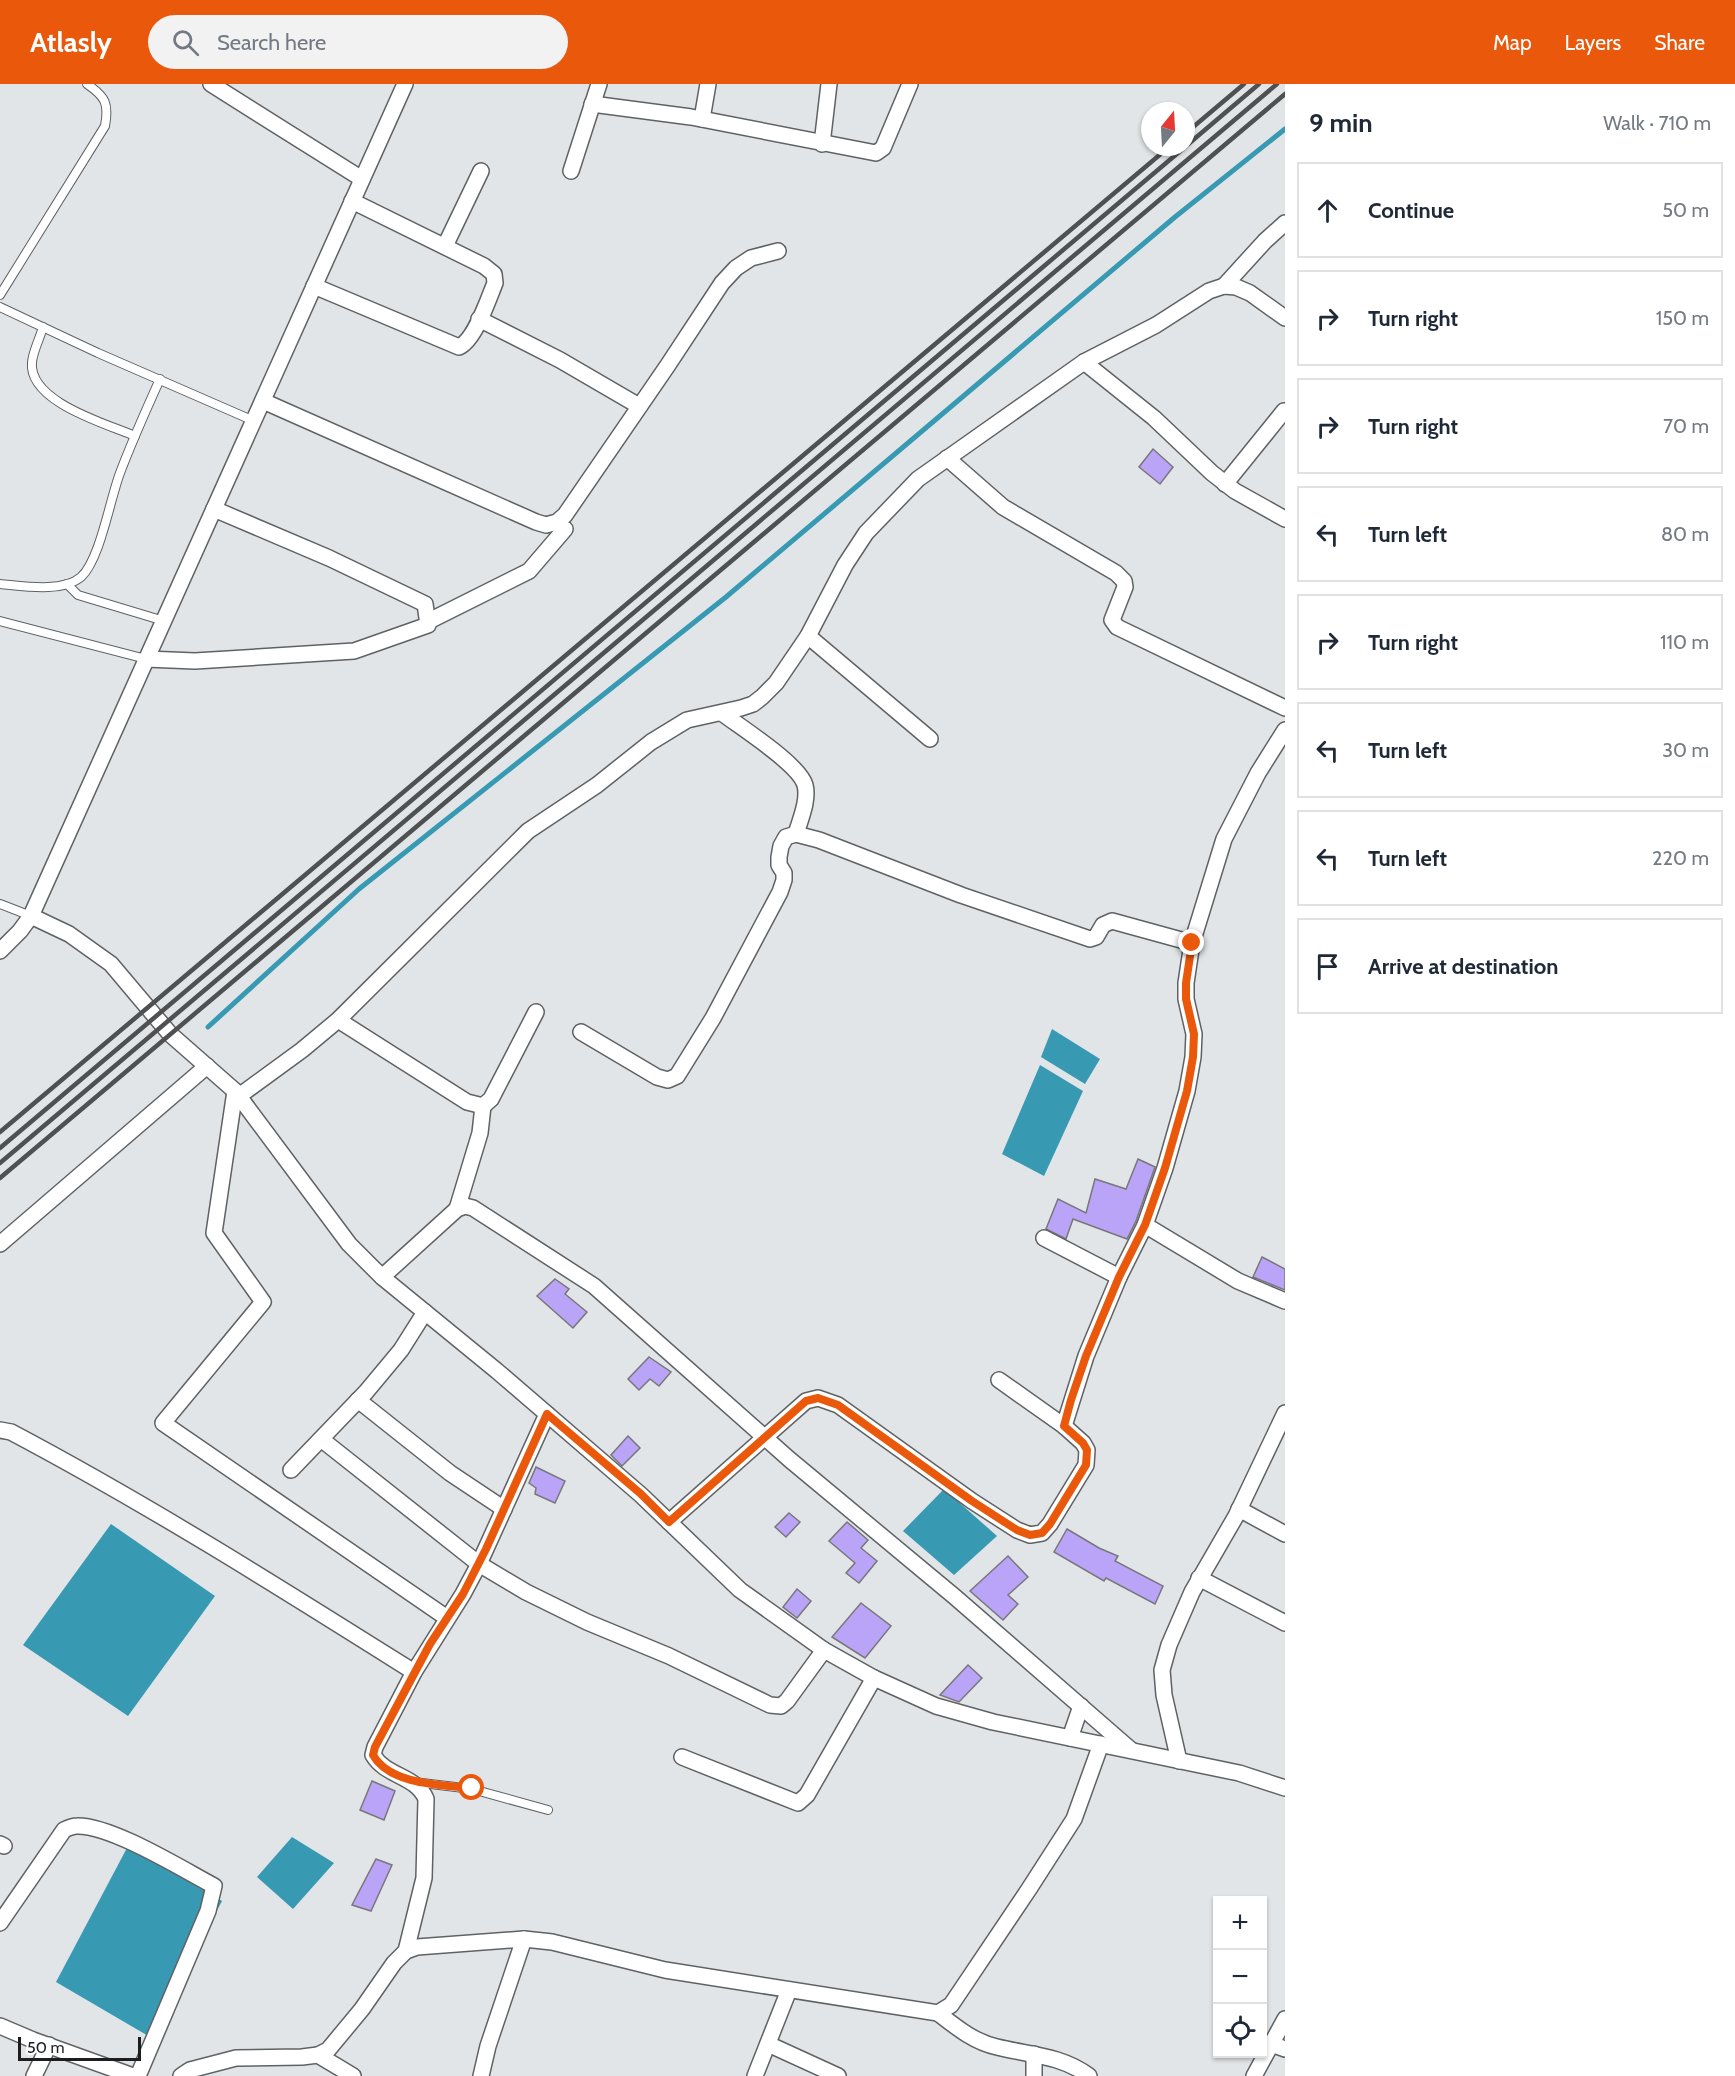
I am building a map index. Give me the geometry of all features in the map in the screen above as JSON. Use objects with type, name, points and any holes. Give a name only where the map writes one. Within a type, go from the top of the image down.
[{"type":"street","points":[[211,84],[362,179]]},
{"type":"street","points":[[0,951],[31,916],[405,84]]},
{"type":"street","points":[[571,171],[599,84]]},
{"type":"street","points":[[702,119],[708,84]]},
{"type":"street","points":[[822,144],[829,84]]},
{"type":"street","points":[[592,104],[702,119],[876,153],[883,148],[910,84]]},
{"type":"street","points":[[445,246],[481,171]]},
{"type":"street","points":[[314,286],[459,347],[466,344],[479,319],[495,283],[494,274],[484,266],[352,201]]},
{"type":"street","points":[[1224,286],[1265,241],[1285,223]]},
{"type":"street","points":[[263,401],[496,506],[546,525],[557,522],[565,515],[722,283],[736,268],[751,258],[778,251]]},
{"type":"street","points":[[447,1618],[163,1423],[262,1302],[214,1233],[237,1093],[302,1050],[338,1020],[528,831],[597,785],[651,742],[687,720],[753,704],[762,697],[776,682],[808,636],[845,565],[866,533],[918,479],[1084,362],[1156,325],[1209,291],[1224,286],[1236,286],[1285,318]]},
{"type":"street","points":[[479,319],[560,360],[639,406]]},
{"type":"street","points":[[1084,362],[1154,418],[1225,484],[1285,519]]},
{"type":"street","points":[[1225,484],[1284,411]]},
{"type":"street","points":[[947,458],[1003,507],[1116,573],[1124,581],[1125,587],[1112,620],[1118,627],[1285,708]]},
{"type":"street","points":[[146,659],[195,661],[354,651],[428,625],[425,604],[329,558],[214,508]]},
{"type":"street","points":[[427,622],[529,571],[565,529]]},
{"type":"street","points":[[808,636],[930,739]]},
{"type":"street","points":[[722,712],[794,767],[805,784],[805,800],[796,834]]},
{"type":"street","points":[[1064,1426],[1086,1356],[1119,1277],[1145,1225],[1173,1142],[1187,1091],[1193,1057],[1194,1034],[1186,999],[1186,983],[1192,943],[1224,839],[1258,773],[1285,730]]},
{"type":"street","points":[[581,1032],[657,1077],[668,1080],[677,1076],[713,1018],[780,892],[784,880],[784,873],[779,865],[781,846],[786,837],[796,834],[819,840],[961,895],[1090,939],[1096,938],[1103,925],[1112,921],[1192,943]]},
{"type":"street","points":[[31,916],[69,934],[111,964],[170,1034],[237,1093],[349,1244],[382,1277],[641,1494],[740,1590],[824,1650],[874,1678],[936,1706],[993,1722],[1284,1784]]},
{"type":"street","points":[[457,1209],[480,1133],[483,1106],[491,1099],[536,1012]]},
{"type":"street","points":[[338,1020],[467,1102],[483,1106]]},
{"type":"street","points":[[0,1244],[207,1066]]},
{"type":"street","points":[[382,1277],[457,1209],[465,1206],[473,1208],[594,1286],[764,1437],[955,1597],[1132,1751]]},
{"type":"street","points":[[1145,1225],[1238,1281],[1285,1301]]},
{"type":"street","points":[[1044,1238],[1119,1277]]},
{"type":"street","points":[[291,1470],[358,1400],[401,1350],[425,1312]]},
{"type":"street","points":[[669,1522],[806,1401],[818,1398],[838,1405],[972,1501],[1017,1530],[1030,1535],[1042,1533],[1050,1524],[1086,1465],[1087,1450],[1083,1443],[1064,1426],[999,1380]]},
{"type":"street","points":[[358,1400],[450,1473],[504,1509]]},
{"type":"street","points":[[1179,1761],[1164,1695],[1162,1670],[1169,1645],[1199,1578],[1280,1436],[1285,1413]]},
{"type":"street","points":[[406,1951],[424,1878],[426,1799],[423,1790],[413,1781],[384,1768],[373,1755],[375,1747],[414,1672],[479,1564],[547,1414]]},
{"type":"street","points":[[0,1430],[11,1432],[77,1467],[280,1588],[414,1672]]},
{"type":"street","points":[[321,1439],[479,1564],[526,1592],[587,1622],[669,1656],[770,1705],[781,1706],[788,1701],[824,1650]]},
{"type":"street","points":[[1239,1509],[1285,1534]]},
{"type":"street","points":[[1199,1578],[1285,1623]]},
{"type":"street","points":[[682,1757],[798,1803],[807,1795],[874,1678]]},
{"type":"street","points":[[1070,1738],[1081,1706]]},
{"type":"street","points":[[938,2013],[951,2005],[1074,1819],[1101,1744]]},
{"type":"street","points":[[0,1923],[64,1830],[74,1826],[120,1837],[213,1886],[208,1911],[138,2076]]},
{"type":"street","points":[[481,2076],[488,2046],[524,1939]]},
{"type":"street","points":[[181,2076],[190,2070],[236,2058],[302,2057],[318,2055],[328,2050],[362,2009],[394,1963],[406,1951],[417,1947],[524,1939],[552,1942],[665,1970],[938,2013],[977,2041],[1071,2064],[1089,2076]]},
{"type":"street","points":[[755,2076],[789,1990]]},
{"type":"street","points":[[1254,2076],[1278,2046],[1285,2019]]},
{"type":"street","points":[[0,2025],[133,2076]]},
{"type":"street","points":[[768,2044],[838,2076]]},
{"type":"street","points":[[34,2076],[49,2045]]},
{"type":"street","points":[[1034,2054],[1034,2076]]},
{"type":"street","points":[[318,2055],[353,2076]]},
{"type":"lane","points":[[0,295],[105,126],[108,112],[105,99],[87,84]]},
{"type":"lane","points":[[0,307],[254,421]]},
{"type":"lane","points":[[43,327],[32,363],[34,374],[41,388],[56,402],[135,436]]},
{"type":"lane","points":[[0,584],[38,587],[67,584],[82,577],[100,540],[113,493],[160,379]]},
{"type":"lane","points":[[67,584],[78,595],[164,621]]},
{"type":"lane","points":[[0,621],[146,659]]},
{"type":"lane","points":[[0,904],[31,916]]},
{"type":"lane","points":[[413,1781],[472,1788],[548,1810]]},
{"type":"water","points":[[1052,1029],[1100,1059],[1085,1084],[1041,1057]]},
{"type":"water","points":[[1040,1065],[1083,1091],[1044,1176],[1002,1154]]},
{"type":"water","points":[[944,1489],[997,1536],[954,1575],[903,1531]]},
{"type":"water","points":[[111,1524],[215,1596],[128,1716],[23,1645]]},
{"type":"water","points":[[292,1837],[334,1863],[293,1909],[257,1877]]},
{"type":"water","points":[[128,1846],[222,1901],[150,2037],[56,1982]]},
{"type":"building","points":[[1153,449],[1173,467],[1160,484],[1139,467]]},
{"type":"building","points":[[1138,1159],[1155,1167],[1136,1221],[1127,1239],[1073,1219],[1066,1239],[1046,1229],[1058,1199],[1086,1213],[1095,1179],[1126,1189]]},
{"type":"building","points":[[1262,1257],[1285,1269],[1285,1290],[1253,1277]]},
{"type":"building","points":[[555,1279],[569,1289],[565,1294],[587,1312],[573,1328],[537,1296]]},
{"type":"building","points":[[649,1357],[671,1372],[659,1386],[650,1379],[639,1390],[628,1379]]},
{"type":"building","points":[[628,1436],[640,1448],[622,1466],[611,1455]]},
{"type":"building","points":[[536,1467],[565,1481],[555,1503],[535,1494],[536,1488],[529,1483]]},
{"type":"building","points":[[789,1513],[800,1522],[786,1537],[775,1527]]},
{"type":"building","points":[[847,1522],[868,1540],[861,1548],[877,1561],[859,1583],[846,1573],[855,1563],[829,1541]]},
{"type":"building","points":[[1067,1529],[1099,1548],[1118,1556],[1115,1561],[1163,1586],[1155,1604],[1106,1578],[1104,1581],[1054,1552]]},
{"type":"building","points":[[1008,1556],[1028,1577],[1008,1595],[1018,1604],[1003,1620],[970,1591]]},
{"type":"building","points":[[797,1589],[811,1601],[797,1618],[783,1607]]},
{"type":"building","points":[[861,1603],[891,1626],[865,1658],[832,1637]]},
{"type":"building","points":[[968,1665],[982,1678],[959,1702],[940,1695]]},
{"type":"building","points":[[372,1781],[395,1791],[384,1820],[360,1810]]},
{"type":"building","points":[[376,1859],[392,1865],[371,1911],[352,1905]]},
{"type":"waterway","points":[[208,1027],[359,889],[726,597],[1175,217],[1285,129]]},
{"type":"railway","points":[[1195,125],[1244,84]]},
{"type":"railway","points":[[1195,138],[1259,84]]},
{"type":"railway","points":[[0,1163],[1277,84]]},
{"type":"railway","points":[[0,1178],[1285,94]]},
{"type":"railway","points":[[0,1132],[1158,156]]},
{"type":"railway","points":[[0,1148],[1174,156]]},
{"type":"route","points":[[472,1788],[413,1781],[384,1768],[373,1755],[412,1676],[463,1594],[486,1549],[547,1414],[641,1494],[669,1522],[806,1401],[818,1398],[838,1405],[972,1501],[1017,1530],[1030,1535],[1042,1533],[1050,1524],[1086,1465],[1087,1450],[1083,1443],[1064,1426],[1071,1400],[1086,1356],[1119,1277],[1145,1225],[1165,1168],[1187,1091],[1193,1057],[1194,1034],[1186,999],[1192,943]]}]
